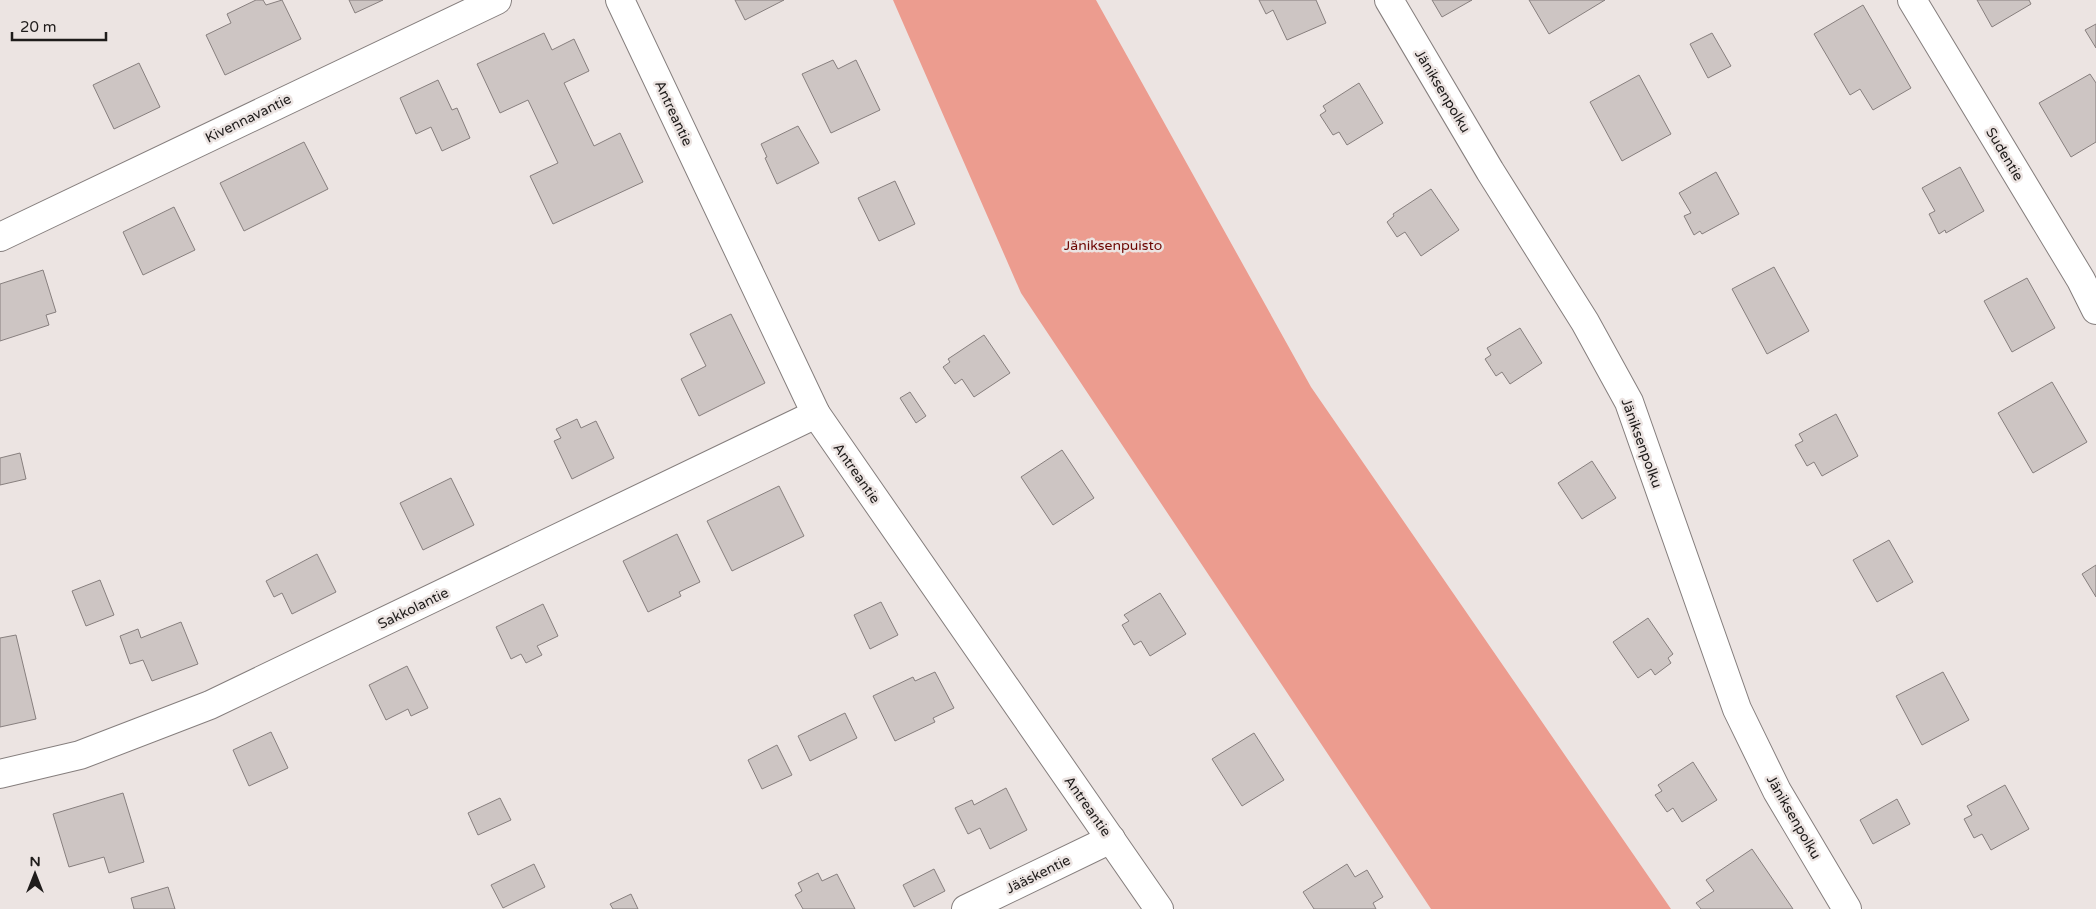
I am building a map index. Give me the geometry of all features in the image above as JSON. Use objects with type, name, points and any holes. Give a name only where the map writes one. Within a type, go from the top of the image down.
[{"type":"street","name":"Kivennavantie","points":[[0,237],[497,0]]},
{"type":"street","name":"Antreantie","points":[[620,0],[816,414],[1159,909]]},
{"type":"street","name":"Jäniksenpolku","points":[[1389,0],[1490,171],[1585,322],[1629,402],[1737,709],[1777,790],[1846,909]]},
{"type":"street","name":"Sudentie","points":[[1912,0],[2081,280],[2096,310]]},
{"type":"street","name":"Sakkolantie","points":[[0,774],[80,755],[210,705],[816,414]]},
{"type":"street","name":"Jääskentie","points":[[966,909],[1111,839]]},
{"type":"green space","name":"Jäniksenpuisto","points":[[893,0],[1096,0],[1311,387],[1671,909],[1431,909],[1021,293]]},
{"type":"building","points":[[256,0],[263,0],[266,5],[282,0],[301,39],[225,75],[206,35],[231,23],[227,14]]},
{"type":"building","points":[[349,0],[383,0],[355,13]]},
{"type":"building","points":[[735,0],[784,0],[745,20]]},
{"type":"building","points":[[1259,0],[1316,0],[1326,23],[1287,40],[1273,10],[1266,14]]},
{"type":"building","points":[[1432,0],[1472,0],[1442,17]]},
{"type":"building","points":[[1529,0],[1605,0],[1549,34]]},
{"type":"building","points":[[1977,0],[2029,0],[2031,4],[1992,27]]},
{"type":"building","points":[[1863,5],[1911,88],[1873,110],[1860,89],[1850,95],[1814,34]]},
{"type":"building","points":[[2096,24],[2096,48],[2085,30]]},
{"type":"building","points":[[544,33],[552,50],[574,39],[589,71],[564,83],[594,146],[620,133],[643,182],[553,224],[530,176],[558,163],[528,100],[500,113],[477,64]]},
{"type":"building","points":[[1712,33],[1731,66],[1708,78],[1690,44]]},
{"type":"building","points":[[833,60],[838,69],[856,60],[880,110],[831,133],[802,74]]},
{"type":"building","points":[[139,63],[160,107],[114,129],[93,85]]},
{"type":"building","points":[[2090,74],[2096,83],[2096,142],[2071,157],[2039,103]]},
{"type":"building","points":[[1639,75],[1671,134],[1622,161],[1590,102]]},
{"type":"building","points":[[438,80],[452,110],[457,108],[470,138],[442,151],[431,127],[416,134],[400,98]]},
{"type":"building","points":[[1359,83],[1383,123],[1347,145],[1339,132],[1333,135],[1320,115],[1326,111],[1323,106]]},
{"type":"building","points":[[798,126],[819,163],[777,184],[761,144]]},
{"type":"building","points":[[304,142],[328,189],[244,231],[220,183]]},
{"type":"building","points":[[1960,167],[1984,211],[1946,233],[1945,230],[1939,234],[1929,214],[1935,211],[1922,188]]},
{"type":"building","points":[[1716,172],[1739,214],[1702,234],[1700,231],[1694,235],[1684,216],[1691,213],[1679,193]]},
{"type":"building","points":[[895,181],[915,224],[879,241],[858,198]]},
{"type":"building","points":[[1431,189],[1459,230],[1421,256],[1405,232],[1397,237],[1387,222],[1394,216],[1393,214]]},
{"type":"building","points":[[174,207],[195,250],[143,275],[123,232]]},
{"type":"building","points":[[1774,267],[1809,331],[1767,354],[1732,289]]},
{"type":"building","points":[[43,270],[56,312],[46,315],[49,325],[0,341],[0,284]]},
{"type":"building","points":[[2027,278],[2055,328],[2012,352],[1984,301]]},
{"type":"building","points":[[731,314],[765,383],[699,416],[681,379],[706,366],[690,334]]},
{"type":"building","points":[[1520,328],[1542,363],[1510,384],[1502,372],[1496,376],[1485,359],[1491,355],[1487,348]]},
{"type":"building","points":[[984,335],[1010,373],[974,397],[962,379],[955,384],[943,367],[950,362],[948,359]]},
{"type":"building","points":[[2052,382],[2087,442],[2033,473],[1998,413]]},
{"type":"building","points":[[910,392],[926,416],[916,423],[900,398]]},
{"type":"building","points":[[1836,414],[1858,456],[1822,476],[1814,462],[1807,466],[1795,445],[1803,441],[1799,434]]},
{"type":"building","points":[[577,419],[581,428],[596,421],[614,458],[572,479],[554,441],[561,438],[556,429]]},
{"type":"building","points":[[1062,450],[1094,498],[1053,525],[1021,477]]},
{"type":"building","points":[[20,453],[26,479],[0,485],[0,458]]},
{"type":"building","points":[[1592,461],[1616,498],[1582,519],[1558,483]]},
{"type":"building","points":[[451,478],[474,525],[423,550],[400,503]]},
{"type":"building","points":[[779,486],[804,536],[732,571],[707,521]]},
{"type":"building","points":[[677,534],[700,582],[679,592],[681,596],[648,612],[623,561]]},
{"type":"building","points":[[1889,540],[1913,582],[1877,602],[1853,560]]},
{"type":"building","points":[[317,554],[336,592],[292,614],[282,593],[274,597],[266,581]]},
{"type":"building","points":[[2096,565],[2096,597],[2082,574]]},
{"type":"building","points":[[100,580],[114,615],[86,626],[72,591]]},
{"type":"building","points":[[1160,593],[1186,634],[1150,656],[1141,641],[1134,645],[1122,625],[1129,621],[1124,615]]},
{"type":"building","points":[[881,602],[898,635],[870,649],[854,615]]},
{"type":"building","points":[[543,604],[558,636],[537,646],[542,655],[526,663],[521,654],[511,659],[496,627]]},
{"type":"building","points":[[1648,618],[1673,654],[1668,658],[1671,663],[1655,675],[1651,669],[1638,678],[1613,642]]},
{"type":"building","points":[[181,622],[198,664],[152,681],[143,660],[130,664],[120,636],[138,629],[141,638]]},
{"type":"building","points":[[16,635],[36,719],[0,727],[0,638]]},
{"type":"building","points":[[407,666],[428,708],[411,716],[408,709],[386,720],[369,685]]},
{"type":"building","points":[[935,672],[954,708],[933,718],[935,722],[895,741],[873,696],[913,677],[915,681]]},
{"type":"building","points":[[1943,672],[1969,720],[1922,745],[1896,696]]},
{"type":"building","points":[[845,713],[857,738],[810,761],[798,736]]},
{"type":"building","points":[[271,732],[288,768],[249,786],[233,750]]},
{"type":"building","points":[[1254,733],[1284,780],[1242,806],[1212,759]]},
{"type":"building","points":[[777,745],[792,775],[762,789],[748,760]]},
{"type":"building","points":[[1693,762],[1717,800],[1682,822],[1673,808],[1667,812],[1655,795],[1662,791],[1658,785]]},
{"type":"building","points":[[2005,785],[2029,829],[1991,850],[1982,834],[1974,838],[1964,819],[1972,815],[1967,806]]},
{"type":"building","points":[[1006,788],[1027,830],[990,849],[980,828],[968,834],[955,808],[972,800],[974,805]]},
{"type":"building","points":[[123,793],[144,862],[109,873],[104,857],[69,867],[53,814]]},
{"type":"building","points":[[500,798],[511,820],[478,835],[468,813]]},
{"type":"building","points":[[1897,799],[1910,824],[1873,844],[1860,820]]},
{"type":"building","points":[[1752,849],[1793,909],[1701,909],[1696,903],[1714,891],[1706,880]]},
{"type":"building","points":[[534,864],[545,887],[503,908],[491,885]]},
{"type":"building","points":[[1347,864],[1355,877],[1367,870],[1383,897],[1373,903],[1376,909],[1314,909],[1303,892]]},
{"type":"building","points":[[934,869],[945,891],[914,907],[903,885]]},
{"type":"building","points":[[818,873],[822,881],[837,874],[855,909],[803,909],[795,895],[802,891],[798,883]]},
{"type":"building","points":[[168,887],[175,909],[134,909],[131,898]]},
{"type":"building","points":[[631,894],[638,909],[613,909],[610,904]]}]
